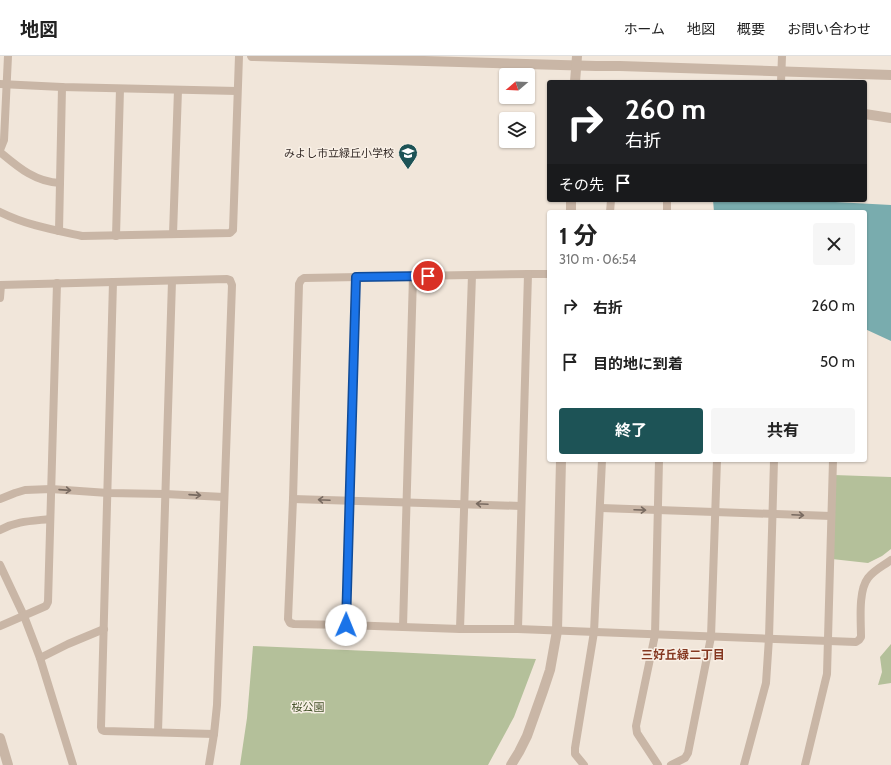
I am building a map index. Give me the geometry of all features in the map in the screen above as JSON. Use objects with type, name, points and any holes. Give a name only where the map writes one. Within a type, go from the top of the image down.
[{"type":"street","points":[[8,56],[3,84],[4,140],[0,151],[16,166],[34,177],[52,183],[60,183]]},
{"type":"street","points":[[0,212],[28,223],[82,236],[230,234],[233,230],[239,56]]},
{"type":"street","points":[[252,56],[577,61],[782,77],[891,75]]},
{"type":"street","points":[[782,56],[782,77]]},
{"type":"street","points":[[575,80],[577,61]]},
{"type":"street","points":[[3,84],[120,89],[237,91]]},
{"type":"street","points":[[59,231],[62,87]]},
{"type":"street","points":[[116,236],[120,89]]},
{"type":"street","points":[[173,234],[178,90]]},
{"type":"street","points":[[867,114],[891,118]]},
{"type":"street","points":[[518,630],[528,274]]},
{"type":"street","points":[[547,274],[304,278],[301,280],[299,284],[288,619],[290,623],[594,632],[856,642],[861,637],[862,597],[864,586],[872,574],[891,560]]},
{"type":"street","points":[[460,629],[472,275]]},
{"type":"street","points":[[403,627],[413,276]]},
{"type":"street","points":[[346,625],[356,277]]},
{"type":"street","points":[[0,298],[0,285],[230,280],[232,285],[217,705],[209,765]]},
{"type":"street","points":[[158,732],[172,281]]},
{"type":"street","points":[[113,282],[101,727],[104,731],[214,734]]},
{"type":"street","points":[[0,626],[46,606],[48,602],[57,283]]},
{"type":"street","points":[[511,765],[527,736],[543,692],[550,670],[557,631],[561,462]]},
{"type":"street","points":[[584,765],[575,754],[575,748],[594,632],[602,462]]},
{"type":"street","points":[[658,765],[637,733],[636,726],[654,635],[659,462]]},
{"type":"street","points":[[671,765],[685,758],[688,753],[711,637],[717,462]]},
{"type":"street","points":[[744,765],[766,683],[769,638],[774,462]]},
{"type":"street","points":[[805,765],[827,674],[833,462]]},
{"type":"street","points":[[0,499],[25,490],[51,489],[108,494],[165,494],[224,497]]},
{"type":"street","points":[[293,499],[521,506]]},
{"type":"street","points":[[601,508],[831,516]]},
{"type":"street","points":[[0,530],[19,522],[50,519]]},
{"type":"street","points":[[0,565],[24,616],[40,658],[72,765]]},
{"type":"street","points":[[40,658],[104,629]]},
{"type":"street","points":[[0,738],[8,765]]},
{"type":"green space","points":[[834,475],[891,477],[891,549],[882,556],[868,563],[832,559]]},
{"type":"green space","points":[[891,644],[891,683],[878,685],[882,672],[880,657]]},
{"type":"green space","name":"桜公園","points":[[253,646],[536,659],[514,717],[488,765],[240,765],[247,718]]},
{"type":"water","points":[[713,202],[835,202],[891,205],[891,341],[867,330],[867,210],[714,210]]},
{"type":"place","name":"みよし市立緑丘小学校","points":[[408,170]]},
{"type":"district","name":"三好丘緑二丁目","points":[[683,655]]},
{"type":"route","points":[[346,625],[356,277],[428,276]]}]
